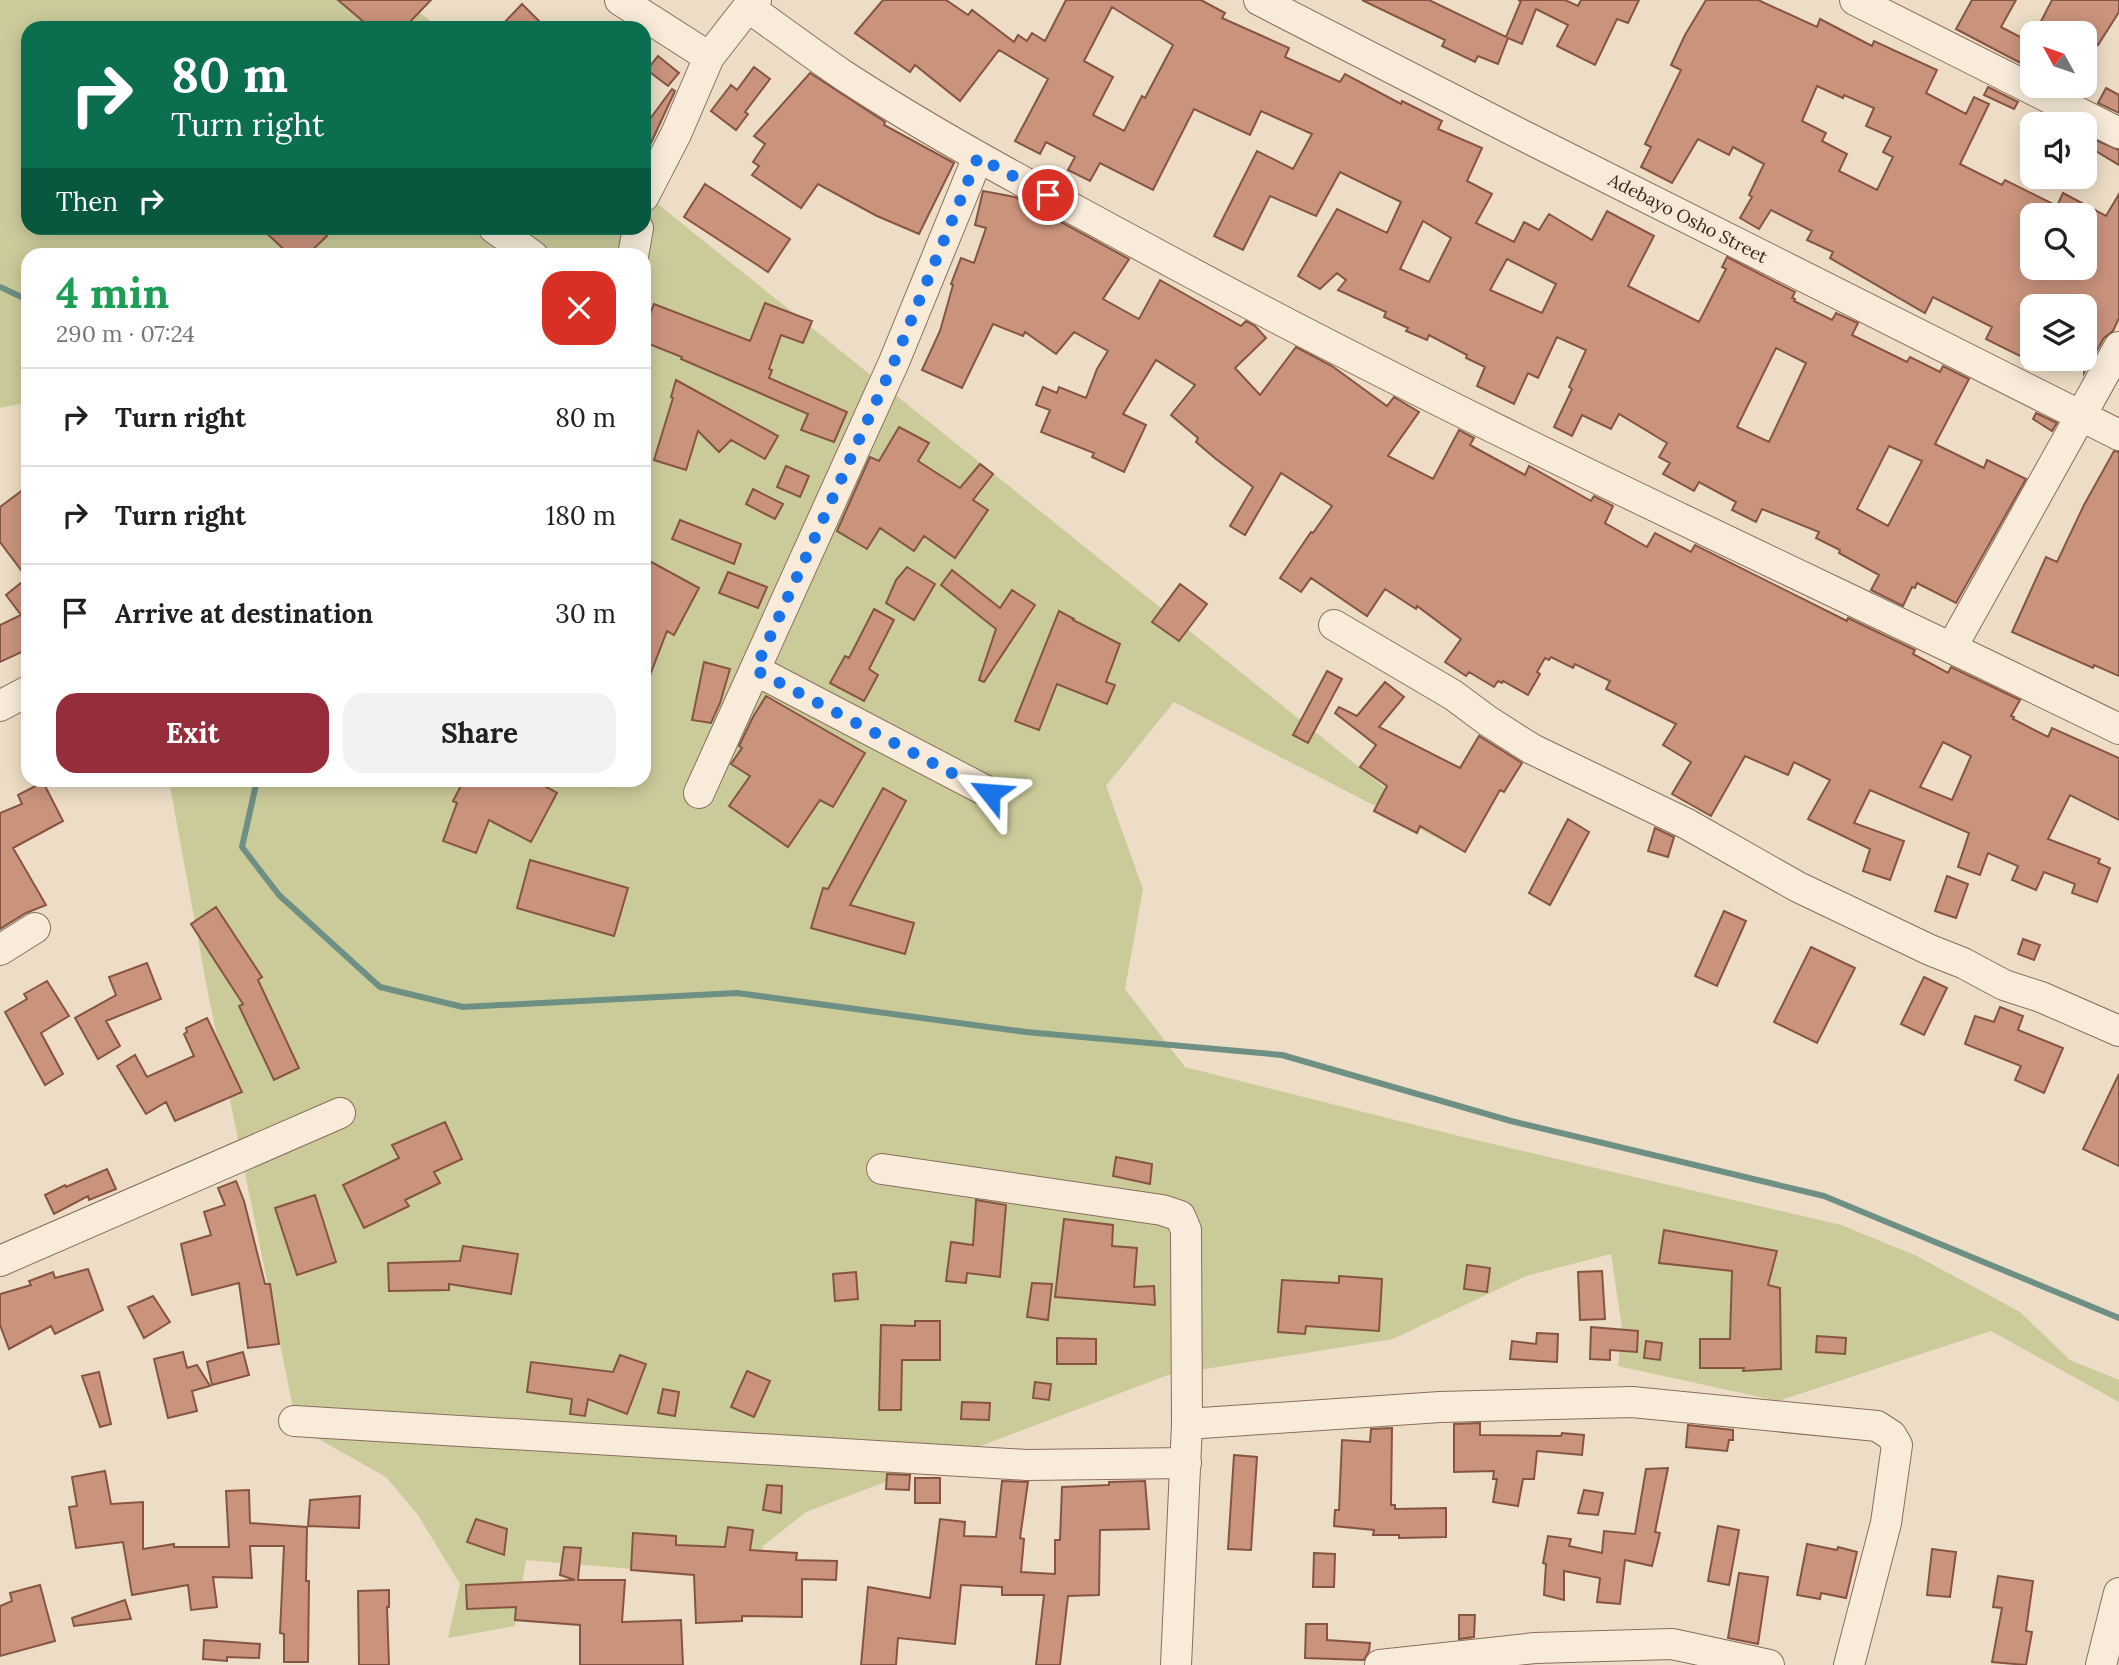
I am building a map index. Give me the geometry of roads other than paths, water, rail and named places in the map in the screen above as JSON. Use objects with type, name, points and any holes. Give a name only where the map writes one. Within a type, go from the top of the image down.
[{"type":"street","points":[[620,0],[709,57]]},
{"type":"street","name":"Adebayo Osho Street","points":[[1259,0],[2119,435]]},
{"type":"street","points":[[1855,0],[2119,133]]},
{"type":"street","points":[[651,182],[676,134],[709,57],[752,4],[844,75],[978,157],[1255,307],[1545,455],[2119,730]]},
{"type":"street","points":[[699,793],[894,362],[978,157]]},
{"type":"street","points":[[504,235],[522,248]]},
{"type":"street","points":[[1952,648],[2119,347]]},
{"type":"street","points":[[1334,625],[1453,695],[1532,749],[1687,824],[1798,887],[1963,963],[2004,985],[2041,997],[2119,1031]]},
{"type":"street","points":[[755,670],[990,793]]},
{"type":"street","points":[[0,706],[21,695]]},
{"type":"street","points":[[0,950],[35,928]]},
{"type":"street","points":[[0,1261],[340,1113]]},
{"type":"street","points":[[882,1169],[1162,1210],[1180,1216],[1186,1230],[1187,1424],[1176,1665]]},
{"type":"street","points":[[1187,1424],[1440,1407],[1632,1402],[1877,1426],[1891,1435],[1896,1445],[1886,1523],[1849,1665]]},
{"type":"street","points":[[294,1421],[1027,1465],[1186,1463]]},
{"type":"street","points":[[2101,1665],[2119,1593]]},
{"type":"street","points":[[1380,1665],[1535,1648],[1672,1644],[1769,1665]]},
{"type":"waterway","points":[[0,287],[21,297]]},
{"type":"waterway","points":[[255,787],[242,847],[279,895],[380,987],[463,1007],[737,993],[1026,1032],[1282,1055],[1511,1121],[1824,1196],[2119,1318]]}]
